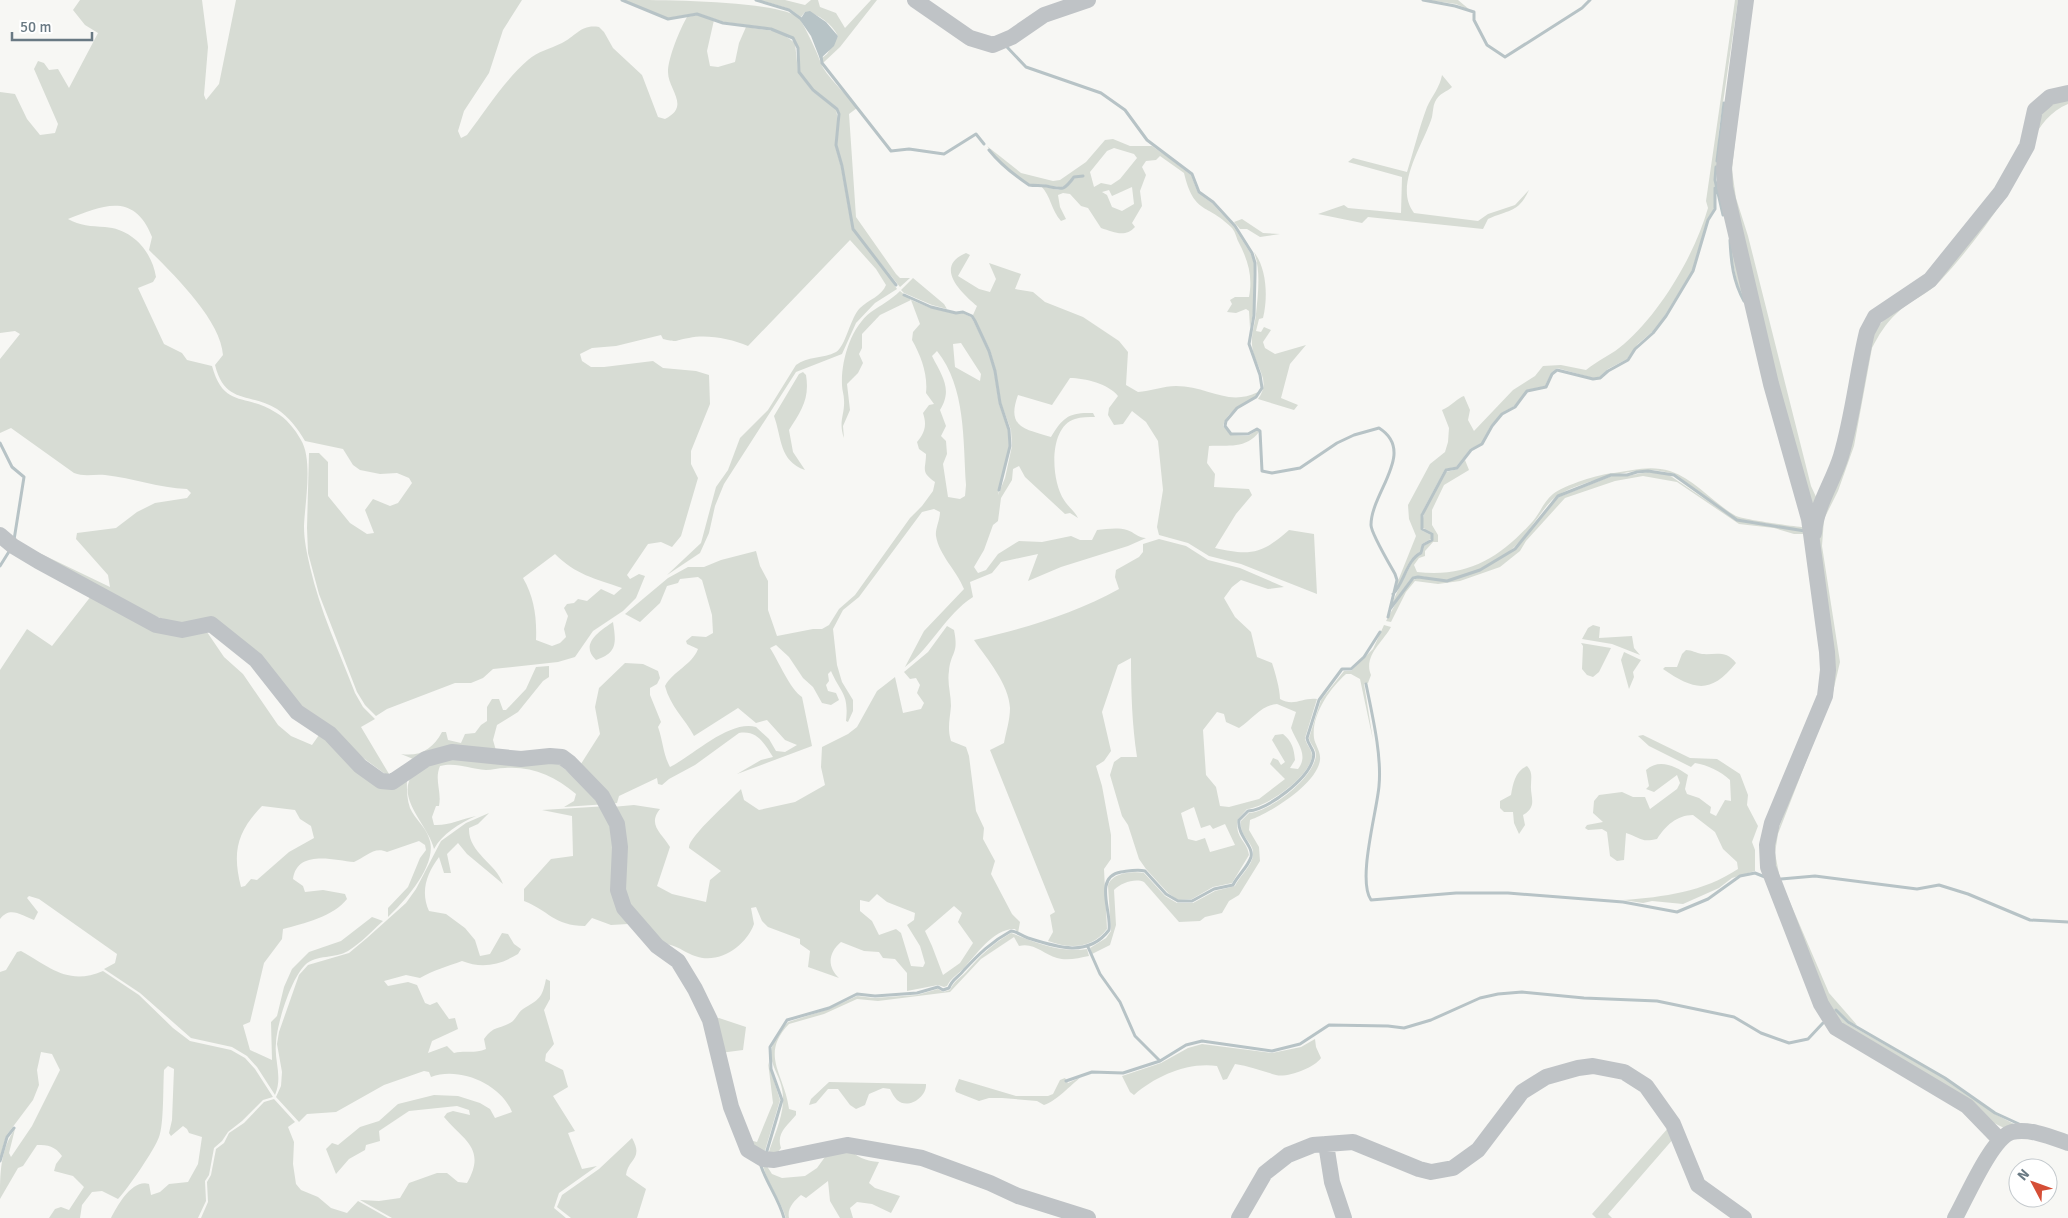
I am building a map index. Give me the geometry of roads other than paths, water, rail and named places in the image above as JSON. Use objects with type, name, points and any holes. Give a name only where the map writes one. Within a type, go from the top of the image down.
[{"type":"street","points":[[915,0],[970,38],[993,45],[1012,37],[1044,16],[1088,0]]},
{"type":"street","points":[[1746,0],[1724,167],[1724,187],[1772,384],[1809,519],[1827,652],[1825,696],[1769,834],[1767,855],[1771,878],[1821,1004],[1836,1028],[1967,1106],[2000,1140]]},
{"type":"street","points":[[1813,550],[1817,514],[1831,485],[1841,455],[1867,332],[1875,316],[1930,280],[2001,192],[2027,146],[2035,110],[2050,97],[2068,93]]},
{"type":"street","points":[[0,534],[13,546],[38,561],[156,625],[182,630],[211,624],[256,660],[297,712],[330,734],[360,766],[381,781],[392,782],[426,759],[452,752],[463,751],[520,759],[550,756],[562,757],[570,763],[602,796],[617,824],[620,848],[618,890],[624,908],[657,946],[678,961],[695,988],[710,1020],[728,1098],[748,1150],[763,1159],[782,1160],[847,1145],[922,1158],[990,1183],[1018,1196],[1088,1218]]},
{"type":"street","points":[[1239,1218],[1266,1172],[1288,1155],[1313,1146],[1353,1142],[1419,1169],[1431,1172],[1447,1169],[1460,1163],[1478,1150],[1522,1092],[1532,1085],[1546,1077],[1578,1068],[1603,1066],[1624,1072],[1646,1086],[1673,1124],[1698,1185],[1744,1218]]},
{"type":"street","points":[[1955,1218],[2000,1140],[2009,1133],[2021,1131],[2047,1135],[2068,1143]]},
{"type":"street","points":[[1326,1144],[1332,1182],[1344,1218]]},
{"type":"waterway","points":[[622,0],[668,19],[697,14],[723,23],[771,29],[793,38],[798,48],[799,72],[813,90],[837,109],[839,114],[836,145],[842,166],[853,229],[896,285]]},
{"type":"waterway","points":[[756,0],[789,10],[804,21]]},
{"type":"waterway","points":[[1423,0],[1474,12],[1474,20],[1487,45],[1505,57],[1582,8],[1590,0]]},
{"type":"waterway","points":[[1007,47],[1026,67],[1101,93],[1125,110],[1147,140],[1192,174],[1199,192],[1213,202],[1235,226],[1252,253],[1255,263],[1254,315],[1249,344],[1260,375],[1262,388],[1256,397],[1237,408],[1226,421],[1225,426],[1231,434],[1248,434],[1257,429],[1260,431],[1262,471],[1272,473],[1300,468],[1337,443],[1354,435],[1379,428],[1390,438],[1394,449],[1393,461],[1373,512],[1371,525],[1377,542],[1397,580],[1388,617]]},
{"type":"waterway","points":[[821,56],[822,63],[891,151],[909,149],[944,154],[976,134],[984,144]]},
{"type":"waterway","points":[[1717,161],[1724,103]]},
{"type":"waterway","points":[[989,150],[1008,169],[1029,185],[1062,188],[1074,177],[1083,176]]},
{"type":"waterway","points":[[1716,167],[1715,180],[1723,215]]},
{"type":"waterway","points":[[1393,594],[1412,560],[1421,553],[1423,545],[1432,540],[1432,534],[1422,529],[1422,515],[1446,470],[1457,468],[1471,450],[1482,444],[1492,426],[1502,414],[1515,407],[1527,391],[1546,387],[1552,374],[1557,370],[1593,379],[1600,378],[1608,371],[1628,360],[1635,349],[1653,333],[1666,316],[1693,271],[1708,220],[1715,209],[1715,188]]},
{"type":"waterway","points":[[1730,240],[1733,271],[1744,301]]},
{"type":"waterway","points":[[904,295],[931,307],[956,313],[963,312],[972,316],[975,321],[989,351],[995,371],[1000,403],[1009,430],[1010,446],[999,490]]},
{"type":"waterway","points":[[0,443],[12,467],[24,477],[14,540]]},
{"type":"waterway","points":[[1390,609],[1413,578],[1447,581],[1480,570],[1515,549],[1558,496],[1611,475],[1627,475],[1648,471],[1674,475],[1737,520],[1805,531]]},
{"type":"waterway","points":[[0,566],[10,550]]},
{"type":"waterway","points":[[766,1154],[782,1100],[771,1069],[770,1047],[787,1020],[829,1008],[857,994],[875,996],[917,993],[938,987],[943,990],[949,988],[954,980],[980,954],[997,939],[1011,931],[1060,947],[1082,947],[1091,944],[1101,939],[1109,930],[1106,888],[1108,881],[1113,875],[1121,872],[1145,871],[1166,894],[1178,901],[1192,901],[1214,889],[1233,885],[1251,857],[1250,849],[1240,831],[1239,820],[1248,811],[1257,809],[1276,799],[1296,784],[1304,775],[1310,767],[1314,756],[1307,738],[1319,700],[1342,669],[1351,669],[1364,657],[1380,632]]},
{"type":"waterway","points":[[1366,684],[1376,735],[1380,774],[1367,862],[1367,890],[1371,900],[1456,893],[1508,893],[1623,902],[1677,912],[1708,899],[1740,876],[1755,873],[1765,877]]},
{"type":"waterway","points":[[1781,879],[1815,876],[1917,889],[1939,885],[1968,894],[2030,920],[2068,922]]},
{"type":"waterway","points":[[1088,947],[1100,974],[1120,1002],[1135,1036],[1160,1061]]},
{"type":"waterway","points":[[1066,1081],[1092,1072],[1123,1073],[1160,1061],[1186,1045],[1202,1041],[1272,1051],[1300,1044],[1329,1025],[1404,1028],[1431,1020],[1480,998],[1522,992],[1584,998],[1657,1001],[1734,1017],[1761,1033],[1789,1043],[1808,1039],[1823,1023]]},
{"type":"waterway","points":[[1836,1010],[1848,1022],[1945,1078],[1995,1113],[2019,1124]]},
{"type":"waterway","points":[[0,1161],[7,1137],[14,1128]]},
{"type":"waterway","points":[[761,1166],[784,1218]]}]
